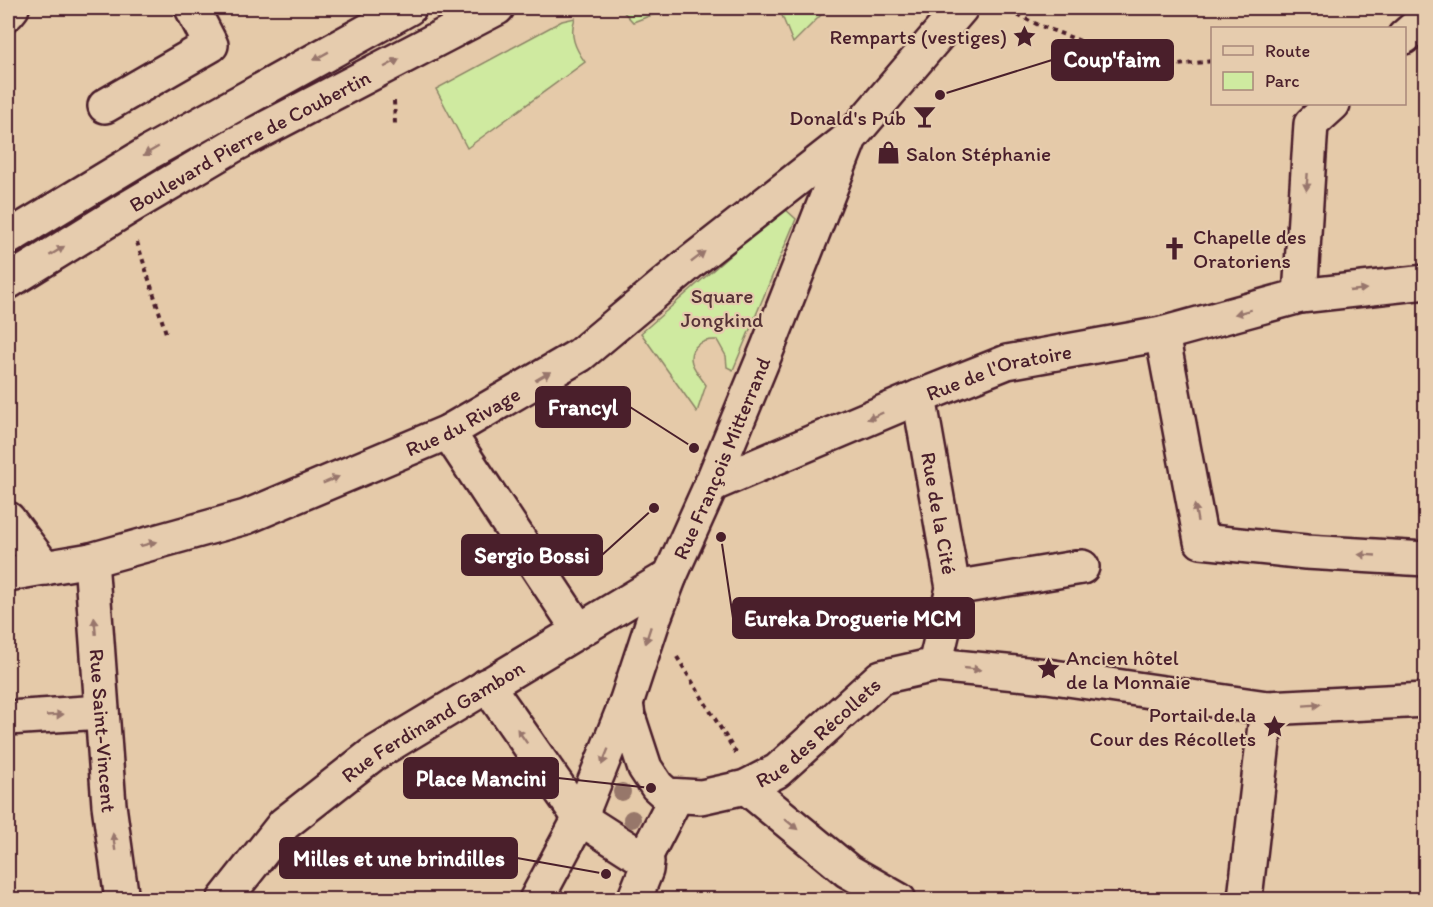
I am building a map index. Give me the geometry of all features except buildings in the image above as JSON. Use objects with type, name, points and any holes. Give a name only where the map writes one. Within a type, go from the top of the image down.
[{"type":"street","points":[[8,13],[12,8]]},
{"type":"street","points":[[105,106],[211,45],[192,8]]},
{"type":"street","name":"Boulevard Pierre de Coubertin","points":[[8,237],[150,152],[409,8]]},
{"type":"street","name":"Boulevard Pierre de Coubertin","points":[[8,282],[234,145],[497,8]]},
{"type":"street","name":"Rue François Mitterrand","points":[[536,900],[580,818],[626,703],[670,576],[711,485],[768,347],[850,138],[961,8]]},
{"type":"street","points":[[1406,35],[1425,18]]},
{"type":"street","points":[[1300,297],[1311,124],[1332,105]]},
{"type":"street","name":"Rue du Rivage","points":[[8,574],[91,560],[246,517],[448,432],[580,355],[691,262],[850,138]]},
{"type":"street","name":"Rue de l'Oratoire","points":[[711,485],[1007,362],[1162,334],[1300,297],[1425,282]]},
{"type":"street","points":[[1162,334],[1201,541],[1306,552],[1425,559]]},
{"type":"street","name":"Rue de la Cité","points":[[919,397],[953,588],[935,665]]},
{"type":"street","points":[[448,432],[579,630]]},
{"type":"street","points":[[8,519],[45,568]]},
{"type":"street","name":"Rue Saint-Vincent","points":[[91,560],[109,805],[122,900]]},
{"type":"street","points":[[953,588],[1082,567]]},
{"type":"street","name":"Rue Ferdinand Gambon","points":[[224,900],[284,824],[372,755],[670,576]]},
{"type":"street","name":"Rue des Récollets","points":[[676,797],[701,797],[750,786],[777,771],[881,677],[935,665],[1047,676],[1267,708],[1425,700]]},
{"type":"street","points":[[488,686],[580,818],[647,862],[634,900]]},
{"type":"street","points":[[626,703],[645,768],[657,786],[667,795],[676,797],[644,859]]},
{"type":"street","points":[[1245,898],[1267,708]]},
{"type":"street","points":[[8,718],[102,712]]},
{"type":"street","points":[[750,786],[848,871],[899,900]]},
{"type":"path","points":[[1012,8],[1019,16],[1041,26],[1128,59],[1170,66],[1211,61]]},
{"type":"path","points":[[126,209],[167,336]]},
{"type":"path","points":[[679,659],[750,786]]},
{"type":"green space","points":[[620,8],[671,8],[633,22]]},
{"type":"green space","points":[[779,8],[828,8],[793,43]]},
{"type":"green space","points":[[575,18],[574,41],[585,62],[467,148],[436,89],[562,21]]},
{"type":"green space","name":"Square Jongkind","points":[[784,208],[796,219],[733,370],[727,367],[726,356],[717,340],[706,341],[694,348],[692,363],[706,385],[697,412],[641,333]]},
{"type":"place","name":"Remparts (vestiges)","points":[[1025,36]]},
{"type":"place","name":"Coup'faim","points":[[940,95]]},
{"type":"place","name":"Donald's Pub","points":[[924,117]]},
{"type":"place","name":"Salon Stéphanie","points":[[888,153]]},
{"type":"place","name":"Chapelle des Oratoriens","points":[[1175,248]]},
{"type":"place","name":"Francyl","points":[[694,448]]},
{"type":"place","name":"Sergio Bossi","points":[[654,508]]},
{"type":"place","name":"Eureka Droguerie MCM","points":[[721,537]]},
{"type":"place","name":"Ancien hôtel de la Monnaie","points":[[1048,669]]},
{"type":"place","name":"Portail de la Cour des Récollets","points":[[1274,726]]},
{"type":"place","name":"Place Mancini","points":[[651,788]]},
{"type":"place","name":"Milles et une brindilles","points":[[606,874]]}]
